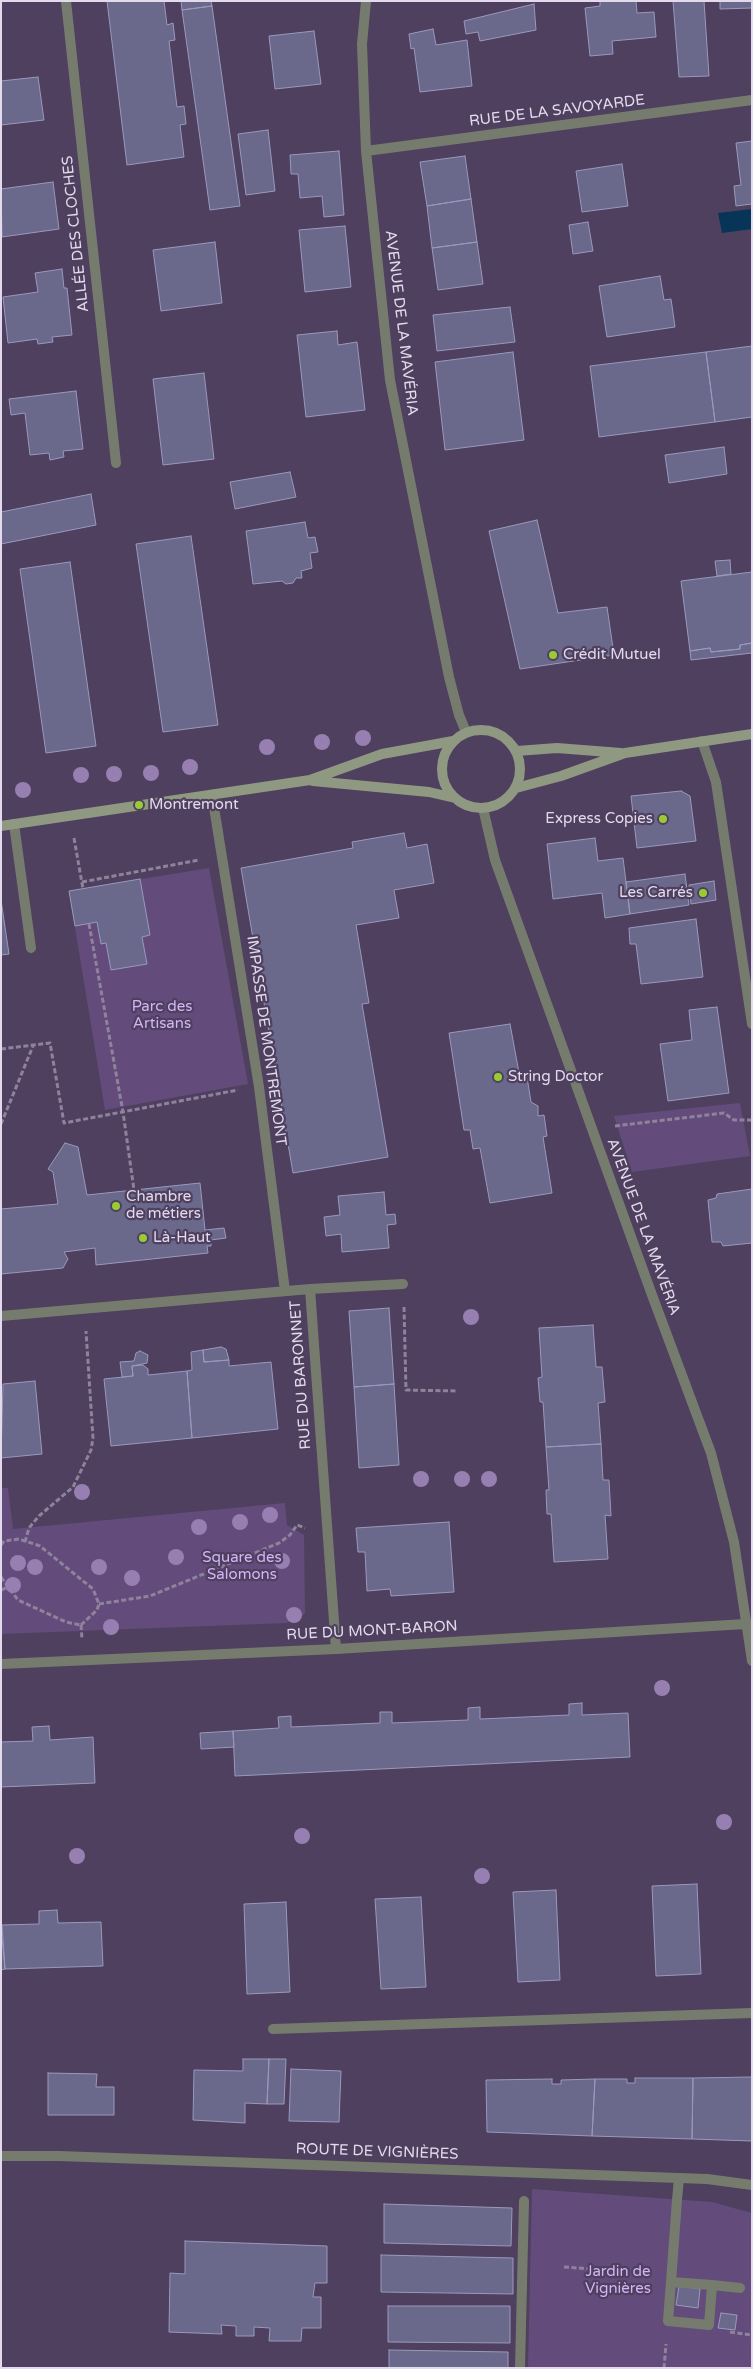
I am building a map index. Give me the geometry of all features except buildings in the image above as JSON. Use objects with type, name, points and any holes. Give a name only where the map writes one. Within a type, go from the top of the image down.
[{"type":"main road","points":[[486,730],[504,736],[517,752],[521,770],[516,788],[502,802],[483,808],[468,806],[455,798],[445,786],[442,770],[445,750],[453,741],[466,732],[486,730]]},
{"type":"main road","points":[[516,788],[561,776],[625,753],[752,734]]},
{"type":"main road","points":[[1,826],[310,780],[382,754],[453,741]]},
{"type":"main road","points":[[517,752],[557,748],[625,753]]},
{"type":"main road","points":[[310,780],[429,792],[455,798]]},
{"type":"street","name":"ALLÉE DES CLOCHES","points":[[66,1],[116,463]]},
{"type":"street","name":"AVENUE DE LA MAVÉRIA","points":[[366,1],[362,44],[366,151],[390,380],[449,677],[459,715],[466,732]]},
{"type":"street","name":"RUE DE LA SAVOYARDE","points":[[366,151],[752,100]]},
{"type":"street","points":[[702,741],[716,782],[752,1024]]},
{"type":"street","name":"IMPASSE DE MONTREMONT","points":[[212,795],[259,1087],[285,1291]]},
{"type":"street","name":"AVENUE DE LA MAVÉRIA","points":[[483,808],[495,860],[655,1304],[711,1453],[734,1542],[752,1661]]},
{"type":"street","points":[[14,824],[31,948]]},
{"type":"street","points":[[310,1289],[403,1284]]},
{"type":"street","name":"RUE DU BARONNET","points":[[1,1316],[310,1289],[336,1649]]},
{"type":"street","name":"RUE DU MONT-BARON","points":[[1,1664],[336,1649],[745,1624]]},
{"type":"street","points":[[273,2029],[752,2013]]},
{"type":"street","name":"ROUTE DE VIGNIÈRES","points":[[1,2156],[79,2157],[679,2178],[752,2185]]},
{"type":"street","points":[[679,2178],[668,2321],[709,2325],[712,2286]]},
{"type":"street","points":[[520,2368],[524,2201]]},
{"type":"street","points":[[671,2278],[712,2286],[740,2288]]},
{"type":"path","points":[[70,816],[83,889]]},
{"type":"path","points":[[82,882],[222,855]]},
{"type":"path","points":[[89,924],[123,1112],[134,1190]]},
{"type":"path","points":[[1,1050],[50,1043],[64,1123],[259,1087]]},
{"type":"path","points":[[1,1124],[33,1046]]},
{"type":"path","points":[[592,1128],[724,1113],[734,1120],[752,1120]]},
{"type":"path","points":[[403,1284],[406,1390],[457,1391]]},
{"type":"path","points":[[25,1542],[29,1528],[38,1516],[73,1487],[91,1450],[93,1438],[85,1308]]},
{"type":"path","points":[[98,1604],[150,1596],[279,1543],[290,1535],[298,1524],[328,1539]]},
{"type":"path","points":[[1,1545],[11,1540],[25,1542],[45,1549],[93,1589],[98,1604],[93,1614],[81,1625],[72,1624],[18,1600],[1,1577]]},
{"type":"path","points":[[1,1590],[8,1587]]},
{"type":"path","points":[[564,2267],[671,2278]]},
{"type":"green space","name":"Parc des Artisans","points":[[209,868],[248,1084],[105,1110],[69,891]]},
{"type":"green space","points":[[740,1103],[750,1156],[632,1172],[614,1116]]},
{"type":"green space","name":"Square des Salomons","points":[[1,1488],[8,1488],[13,1529],[285,1503],[287,1525],[304,1535],[305,1613],[300,1619],[286,1623],[1,1634]]},
{"type":"green space","name":"Jardin de Vignières","points":[[532,2189],[712,2202],[752,2213],[752,2368],[528,2368]]},
{"type":"water","points":[[752,209],[752,229],[722,233],[718,213]]},
{"type":"place","name":"Crédit Mutuel","points":[[553,655]]},
{"type":"place","name":"Montremont","points":[[139,805]]},
{"type":"place","name":"Express Copies","points":[[663,819]]},
{"type":"place","name":"Les Carrés","points":[[703,893]]},
{"type":"place","name":"String Doctor","points":[[498,1077]]},
{"type":"place","name":"Chambre de métiers","points":[[116,1206]]},
{"type":"place","name":"Là-Haut","points":[[143,1238]]}]
